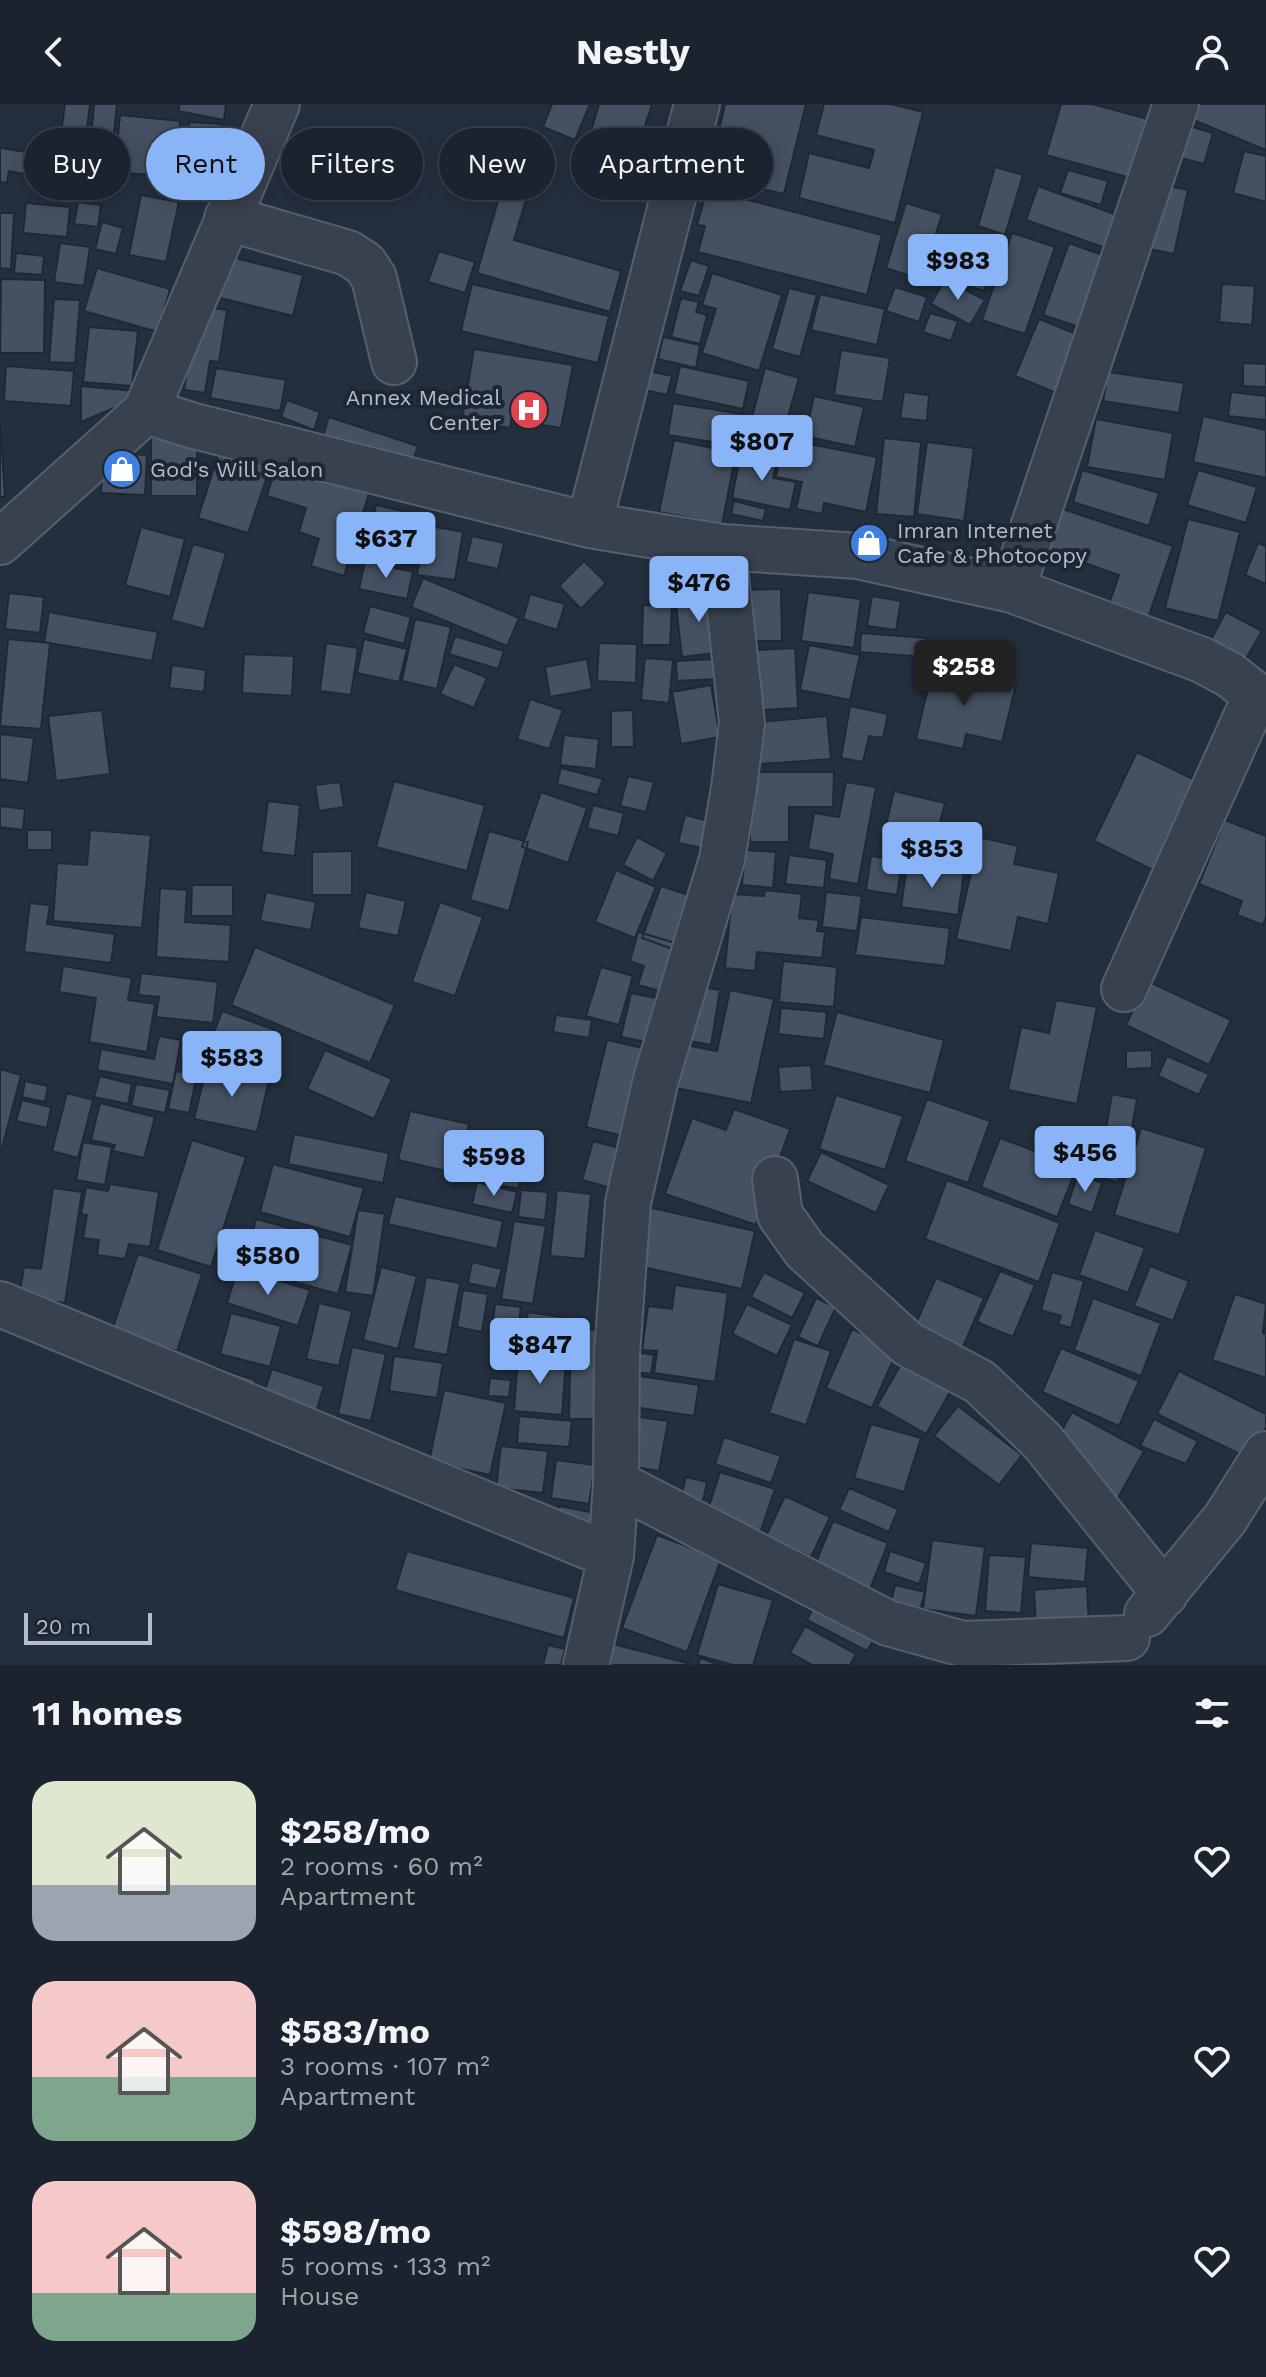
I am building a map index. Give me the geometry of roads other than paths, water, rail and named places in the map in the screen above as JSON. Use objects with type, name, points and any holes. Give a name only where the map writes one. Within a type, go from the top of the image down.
[{"type":"street","points":[[0,542],[146,411],[277,104]]},
{"type":"street","points":[[589,525],[697,104]]},
{"type":"street","points":[[1012,590],[1176,104]]},
{"type":"street","points":[[227,218],[348,253],[365,264],[374,278],[394,362]]},
{"type":"street","points":[[146,411],[194,426],[589,525],[723,547],[858,556],[1012,590],[1202,660],[1261,699],[1124,989]]},
{"type":"street","points":[[586,1665],[611,1556],[616,1483],[617,1354],[628,1203],[656,1079],[722,859],[742,723],[723,547]]},
{"type":"street","points":[[775,1179],[780,1215],[805,1250],[908,1344],[980,1382],[1032,1431],[1165,1594]]},
{"type":"street","points":[[0,1304],[611,1556]]},
{"type":"street","points":[[616,1483],[888,1623],[960,1654],[1125,1652],[1165,1594],[1225,1519],[1266,1454]]},
{"type":"place","name":"Annex Medical Center","points":[[529,410]]},
{"type":"place","name":"God's Will Salon","points":[[122,469]]},
{"type":"place","name":"Imran Internet Cafe & Photocopy","points":[[869,543]]}]
